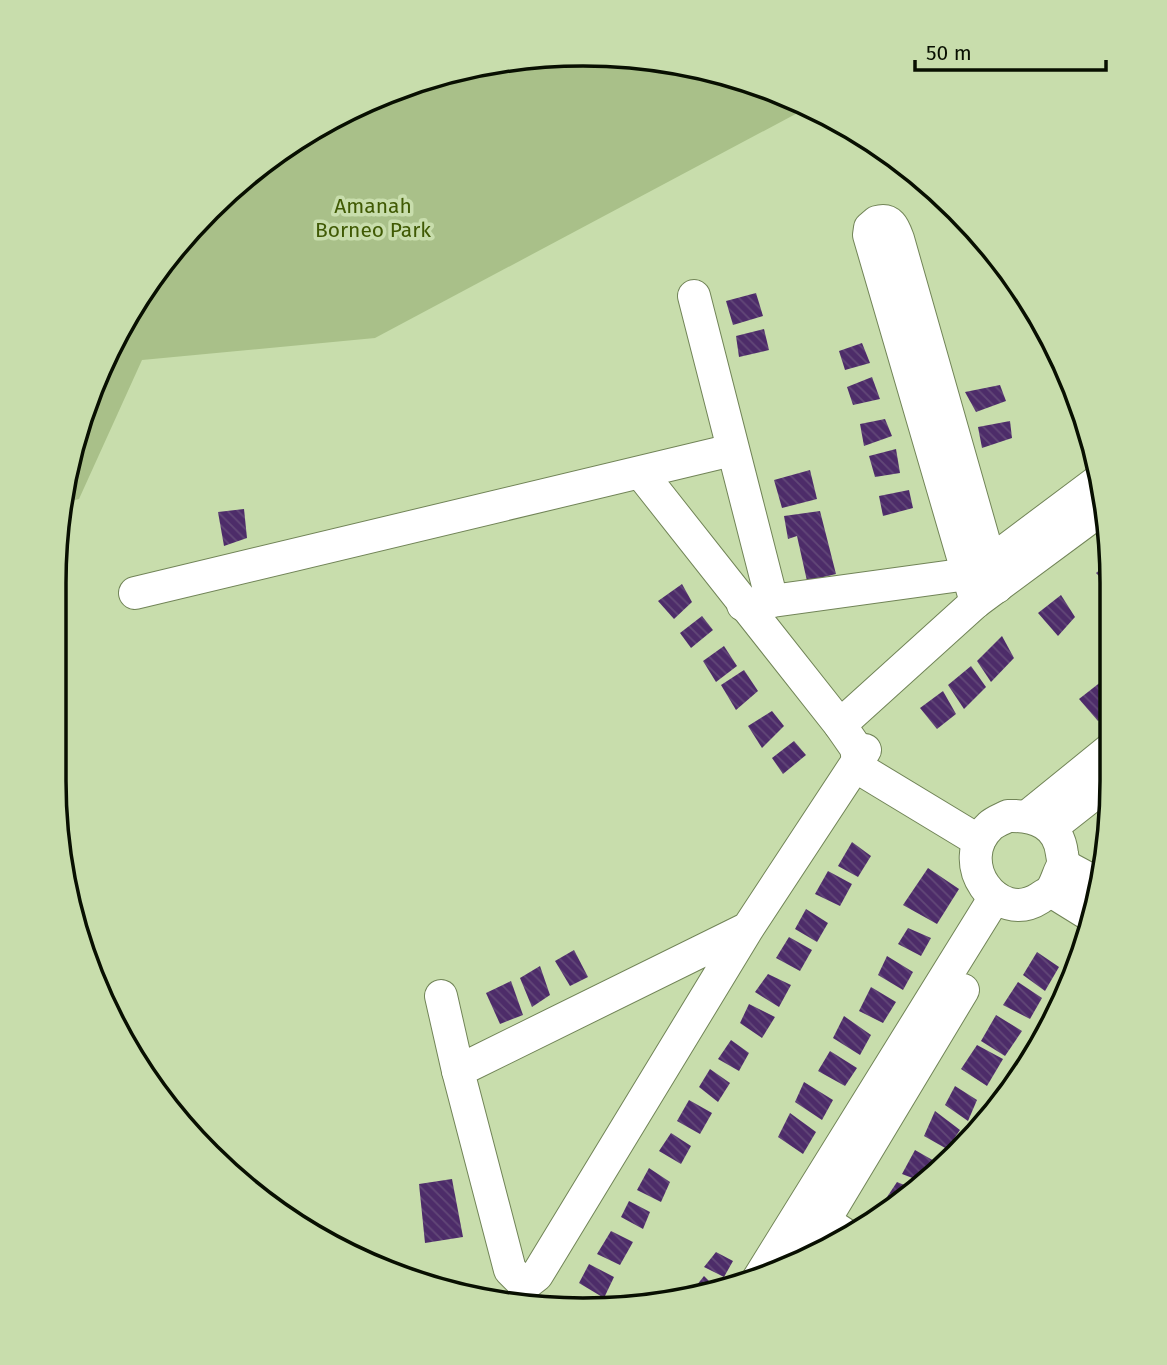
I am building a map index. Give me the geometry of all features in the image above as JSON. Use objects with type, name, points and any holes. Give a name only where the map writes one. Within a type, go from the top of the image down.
[{"type":"street","points":[[887,221],[891,224],[898,239],[983,581],[869,235],[870,228],[877,222],[887,221]]},
{"type":"street","points":[[694,296],[732,450],[758,603]]},
{"type":"street","points":[[135,593],[732,450]]},
{"type":"street","points":[[641,473],[758,603],[854,746],[865,772],[985,833]]},
{"type":"street","points":[[441,996],[510,1270],[517,1278],[528,1282],[537,1275],[748,928],[854,746],[983,581],[1092,487]]},
{"type":"street","points":[[758,603],[983,581],[1095,513]]},
{"type":"street","points":[[1040,821],[1100,760]]},
{"type":"street","points":[[1040,821],[1061,846],[1057,878],[1034,902],[1005,901],[980,882],[975,862],[985,833],[1008,816],[1040,821],[1100,787]]},
{"type":"street","points":[[1057,878],[1090,885]]},
{"type":"street","points":[[1057,878],[1085,908]]},
{"type":"street","points":[[793,1254],[816,1236],[1005,901]]},
{"type":"street","points":[[458,1071],[748,928]]},
{"type":"green space","name":"Amanah Borneo Park","points":[[584,66],[684,76],[750,94],[797,113],[375,338],[142,360],[79,499],[73,500],[76,483],[94,417],[120,355],[154,296],[173,269],[218,218],[269,173],[325,136],[386,106],[450,84],[516,71]]},
{"type":"building","points":[[756,293],[763,316],[733,325],[726,301]]},
{"type":"building","points":[[764,329],[769,350],[739,357],[736,336]]},
{"type":"building","points":[[862,343],[870,363],[845,370],[839,351]]},
{"type":"building","points":[[872,377],[880,399],[853,405],[847,387]]},
{"type":"building","points":[[1000,385],[1006,401],[976,412],[965,392]]},
{"type":"building","points":[[885,419],[892,436],[864,446],[860,424]]},
{"type":"building","points":[[1010,421],[1012,438],[982,448],[978,427]]},
{"type":"building","points":[[896,449],[900,473],[875,477],[869,456]]},
{"type":"building","points":[[810,470],[817,499],[782,508],[774,480]]},
{"type":"building","points":[[909,490],[913,508],[883,516],[879,496]]},
{"type":"building","points":[[244,509],[247,538],[224,546],[218,512]]},
{"type":"building","points":[[820,511],[836,574],[807,581],[797,536],[788,539],[784,516]]},
{"type":"building","points":[[682,584],[692,602],[674,619],[658,601]]},
{"type":"building","points":[[1061,595],[1075,617],[1058,636],[1038,613]]},
{"type":"building","points":[[702,616],[713,630],[691,648],[680,633]]},
{"type":"building","points":[[1002,636],[1014,658],[991,682],[977,661]]},
{"type":"building","points":[[724,646],[737,666],[716,682],[703,661]]},
{"type":"building","points":[[971,666],[986,687],[964,709],[948,685]]},
{"type":"building","points":[[744,670],[758,691],[736,710],[721,685]]},
{"type":"building","points":[[1100,683],[1100,719],[1098,721],[1079,699]]},
{"type":"building","points":[[943,691],[956,714],[937,729],[920,708]]},
{"type":"building","points":[[772,711],[784,726],[762,748],[748,726]]},
{"type":"building","points":[[794,741],[806,755],[783,774],[772,758]]},
{"type":"building","points":[[852,842],[871,856],[858,877],[838,866]]},
{"type":"building","points":[[928,868],[959,889],[937,924],[903,905]]},
{"type":"building","points":[[828,871],[852,884],[840,906],[815,894]]},
{"type":"building","points":[[806,909],[828,923],[817,942],[795,929]]},
{"type":"building","points":[[908,928],[931,938],[921,956],[898,944]]},
{"type":"building","points":[[789,937],[812,950],[800,971],[776,958]]},
{"type":"building","points":[[574,950],[588,977],[570,986],[555,961]]},
{"type":"building","points":[[1037,952],[1059,967],[1045,991],[1023,975]]},
{"type":"building","points":[[887,956],[913,972],[903,990],[878,975]]},
{"type":"building","points":[[540,966],[550,995],[532,1007],[520,978]]},
{"type":"building","points":[[768,974],[791,985],[779,1007],[755,992]]},
{"type":"building","points":[[511,981],[523,1015],[500,1024],[486,993]]},
{"type":"building","points":[[1018,982],[1042,998],[1030,1019],[1003,1005]]},
{"type":"building","points":[[871,987],[896,1002],[883,1023],[859,1011]]},
{"type":"building","points":[[749,1004],[775,1017],[762,1038],[740,1023]]},
{"type":"building","points":[[996,1015],[1022,1031],[1005,1056],[981,1041]]},
{"type":"building","points":[[844,1016],[871,1035],[860,1055],[833,1038]]},
{"type":"building","points":[[731,1040],[749,1053],[739,1071],[718,1059]]},
{"type":"building","points":[[977,1045],[1003,1059],[987,1086],[961,1069]]},
{"type":"building","points":[[830,1051],[857,1068],[845,1086],[818,1071]]},
{"type":"building","points":[[710,1069],[730,1083],[718,1102],[699,1087]]},
{"type":"building","points":[[804,1082],[833,1100],[822,1120],[795,1102]]},
{"type":"building","points":[[955,1086],[977,1100],[968,1121],[945,1105]]},
{"type":"building","points":[[689,1100],[712,1113],[700,1134],[677,1121]]},
{"type":"building","points":[[935,1111],[960,1130],[947,1149],[924,1136]]},
{"type":"building","points":[[790,1113],[816,1132],[803,1154],[778,1137]]},
{"type":"building","points":[[671,1133],[691,1146],[681,1164],[659,1151]]},
{"type":"building","points":[[915,1150],[934,1161],[914,1179],[902,1174]]},
{"type":"building","points":[[649,1168],[670,1182],[661,1202],[637,1190]]},
{"type":"building","points":[[452,1179],[463,1237],[425,1243],[419,1184]]},
{"type":"building","points":[[897,1182],[906,1186],[898,1192],[884,1202]]},
{"type":"building","points":[[629,1201],[650,1212],[643,1229],[621,1217]]},
{"type":"building","points":[[611,1231],[633,1242],[620,1265],[597,1254]]},
{"type":"building","points":[[716,1252],[733,1261],[724,1277],[704,1267]]},
{"type":"building","points":[[589,1264],[614,1277],[604,1297],[579,1283]]},
{"type":"building","points":[[704,1276],[711,1283],[696,1286]]}]
